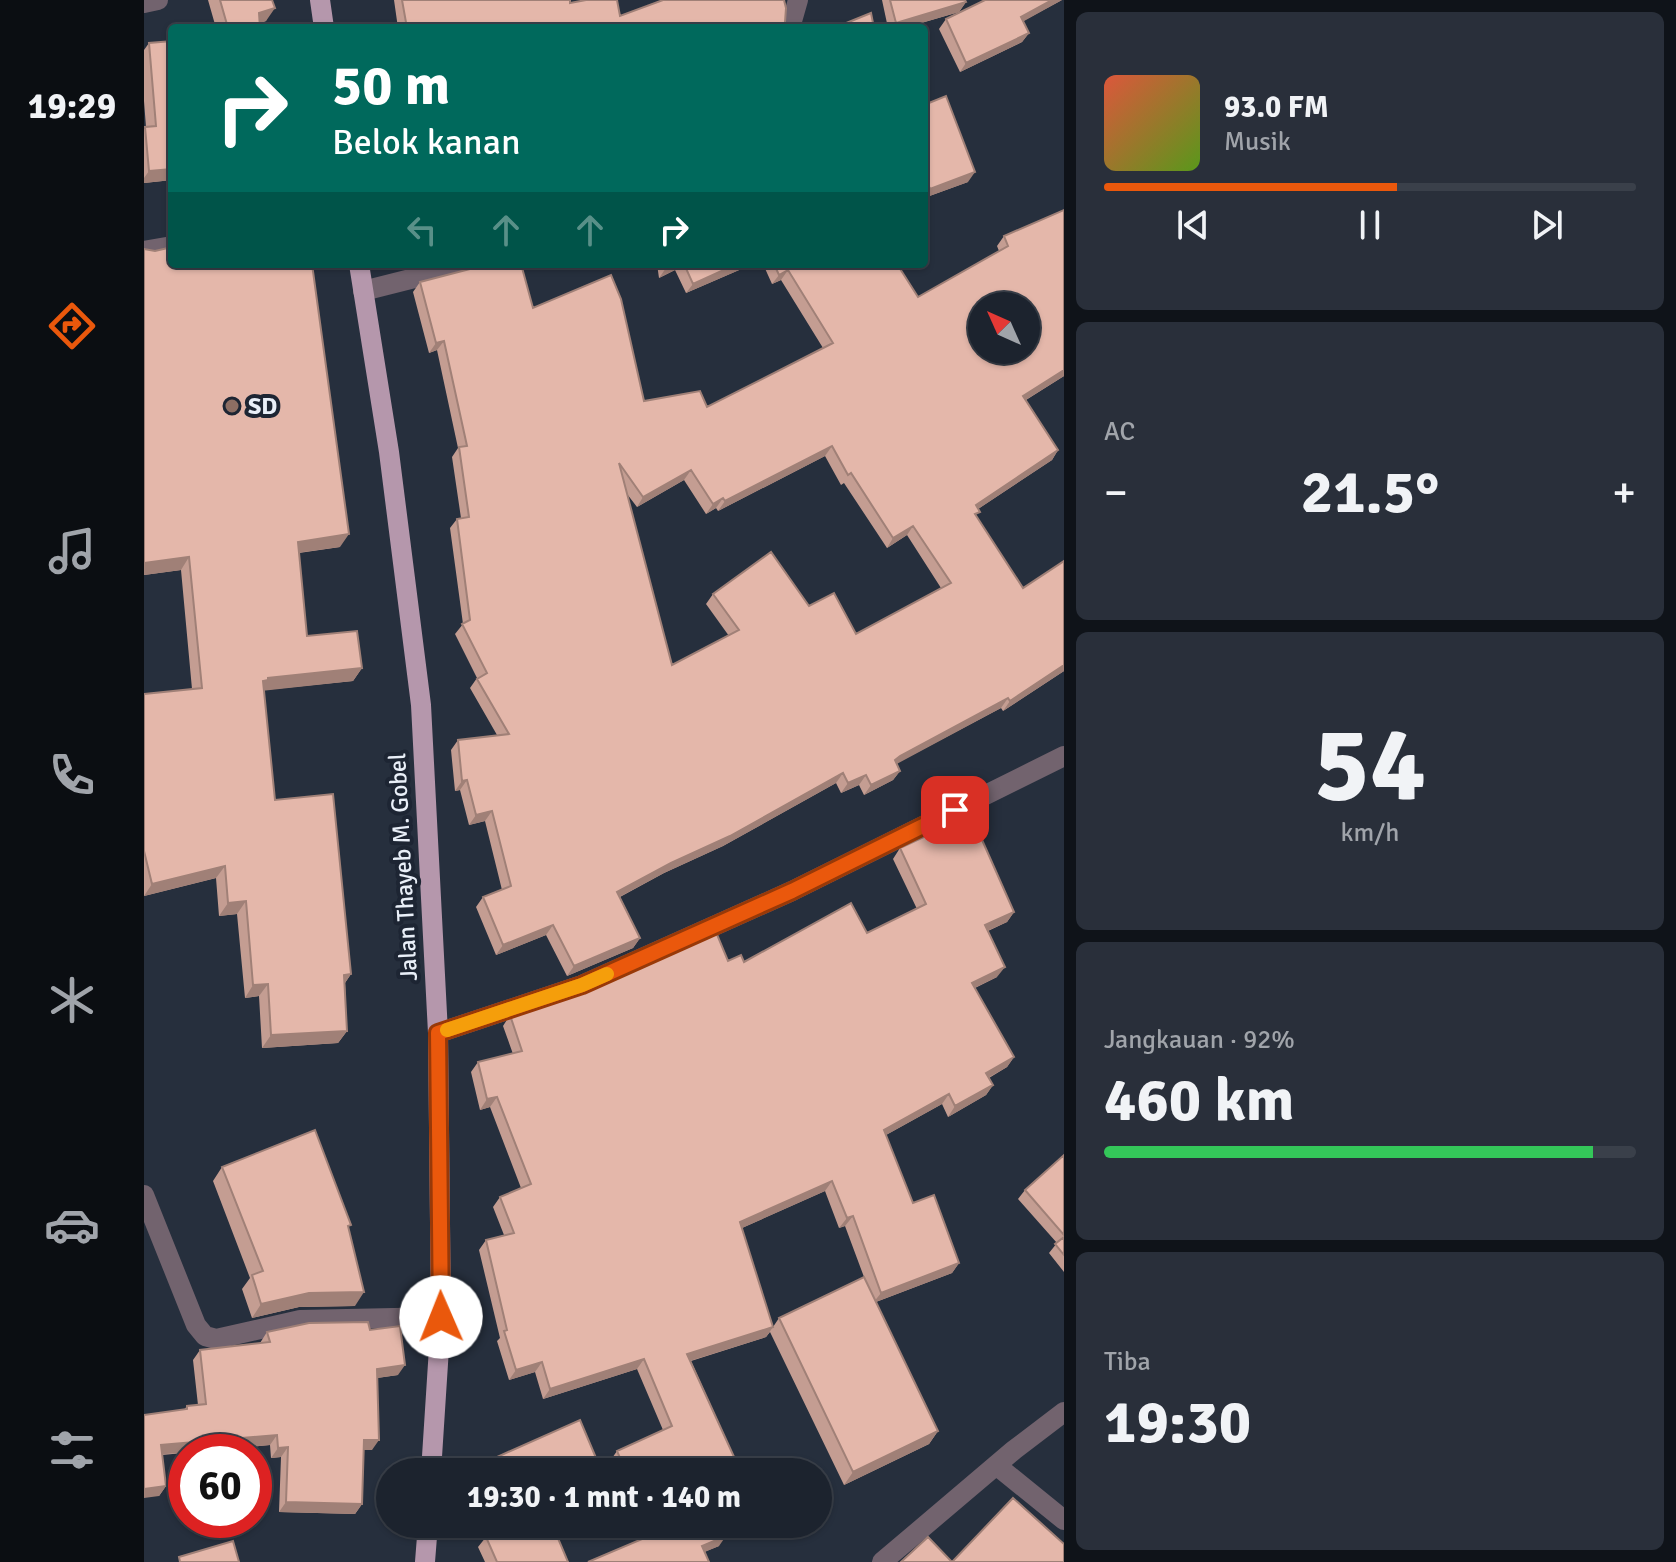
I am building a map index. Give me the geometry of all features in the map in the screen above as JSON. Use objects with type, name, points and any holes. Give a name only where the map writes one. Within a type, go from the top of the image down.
[{"type":"main road","points":[[320,0],[323,24]]},
{"type":"main road","name":"Jalan Thayeb M. Gobel","points":[[360,268],[389,452],[421,705],[438,1033],[441,1317],[432,1458]]},
{"type":"main road","points":[[425,1562],[427,1538]]},
{"type":"street","points":[[144,3],[158,0]]},
{"type":"street","points":[[791,24],[798,0]]},
{"type":"street","points":[[144,251],[168,247]]},
{"type":"street","points":[[363,291],[454,268]]},
{"type":"street","points":[[438,1033],[582,985],[792,891],[1064,756]]},
{"type":"street","points":[[144,1195],[196,1325],[205,1336],[216,1339],[300,1320],[441,1317]]},
{"type":"street","points":[[882,1562],[1064,1412]]},
{"type":"street","points":[[996,1465],[1064,1520]]},
{"type":"building","points":[[220,0],[272,0],[275,8],[259,13],[260,24],[227,24]]},
{"type":"building","points":[[402,0],[570,0],[570,3],[617,0],[620,16],[663,0],[784,0],[787,24],[406,24]]},
{"type":"building","points":[[890,0],[965,0],[966,2],[896,23]]},
{"type":"building","points":[[985,0],[1052,0],[1021,17],[1029,33],[966,63],[946,19]]},
{"type":"building","points":[[871,13],[873,24],[844,24]]},
{"type":"building","points":[[168,41],[168,169],[149,171],[145,127],[156,126],[149,43]]},
{"type":"building","points":[[946,96],[975,172],[930,189],[928,184],[928,103]]},
{"type":"building","points":[[1064,210],[1064,370],[1023,396],[1058,450],[976,505],[980,512],[975,514],[1023,588],[1064,561],[1064,665],[1010,701],[1008,698],[900,756],[895,760],[900,771],[871,785],[866,775],[848,783],[843,773],[730,836],[617,892],[640,938],[574,966],[553,925],[503,945],[483,897],[511,886],[492,811],[476,815],[467,780],[462,781],[458,740],[509,734],[477,679],[487,673],[462,624],[470,620],[457,519],[469,517],[459,447],[467,446],[444,341],[436,343],[420,282],[474,268],[522,268],[533,308],[611,275],[621,299],[644,401],[700,391],[707,407],[833,343],[788,270],[779,275],[776,268],[900,268],[918,297],[1008,246],[1004,236]],"holes":[[[832,446],[848,475],[851,473],[893,538],[913,526],[951,583],[856,634],[834,593],[809,606],[771,552],[713,594],[739,630],[672,665],[619,463],[643,497],[691,470],[713,504],[723,498],[725,501]]]},
{"type":"building","points":[[168,248],[168,268],[313,268],[349,534],[298,542],[307,636],[357,631],[362,668],[263,681],[275,800],[333,794],[351,974],[344,975],[347,1031],[271,1035],[268,984],[253,985],[246,901],[228,903],[225,866],[152,884],[144,851],[144,694],[202,688],[189,557],[144,563],[144,249],[155,251]]},
{"type":"building","points":[[686,268],[728,268],[693,284]]},
{"type":"building","points":[[971,815],[1014,912],[985,925],[1005,967],[972,983],[1014,1057],[986,1073],[993,1085],[955,1106],[949,1094],[884,1130],[913,1203],[934,1195],[959,1263],[881,1293],[853,1216],[847,1218],[832,1181],[740,1222],[773,1327],[687,1354],[735,1458],[620,1458],[617,1451],[672,1426],[644,1359],[550,1389],[542,1362],[516,1370],[504,1331],[507,1330],[486,1240],[514,1233],[500,1197],[531,1184],[497,1097],[487,1099],[478,1062],[522,1051],[510,1015],[569,996],[716,932],[728,961],[741,955],[744,962],[851,903],[867,933],[926,904],[900,848]]},
{"type":"building","points":[[315,1130],[351,1225],[348,1226],[364,1292],[309,1293],[261,1304],[252,1275],[263,1271],[222,1167]]},
{"type":"building","points":[[1064,1155],[1064,1235],[1025,1190]]},
{"type":"building","points":[[1064,1237],[1064,1255],[1055,1244]]},
{"type":"building","points":[[864,1277],[938,1431],[853,1472],[779,1318]]},
{"type":"building","points":[[368,1322],[370,1330],[400,1326],[405,1365],[377,1369],[379,1440],[364,1440],[362,1504],[286,1502],[288,1447],[278,1448],[277,1435],[272,1434],[168,1434],[168,1444],[161,1445],[166,1486],[144,1489],[144,1415],[206,1404],[200,1350],[270,1342],[267,1332],[309,1323]]},
{"type":"building","points":[[580,1420],[596,1458],[497,1458]]},
{"type":"building","points":[[1013,1498],[1064,1544],[1064,1562],[952,1562]]},
{"type":"building","points":[[928,1537],[952,1562],[901,1562]]},
{"type":"building","points":[[486,1538],[558,1538],[568,1562],[497,1562]]},
{"type":"building","points":[[645,1538],[721,1538],[702,1546],[709,1562],[588,1562]]},
{"type":"building","points":[[233,1541],[239,1562],[180,1562],[179,1557]]},
{"type":"slow traffic","points":[[447,1030],[607,974]]},
{"type":"place","name":"SD","points":[[232,406]]},
{"type":"route","points":[[441,1317],[438,1033],[582,985],[792,891],[955,810]]}]
